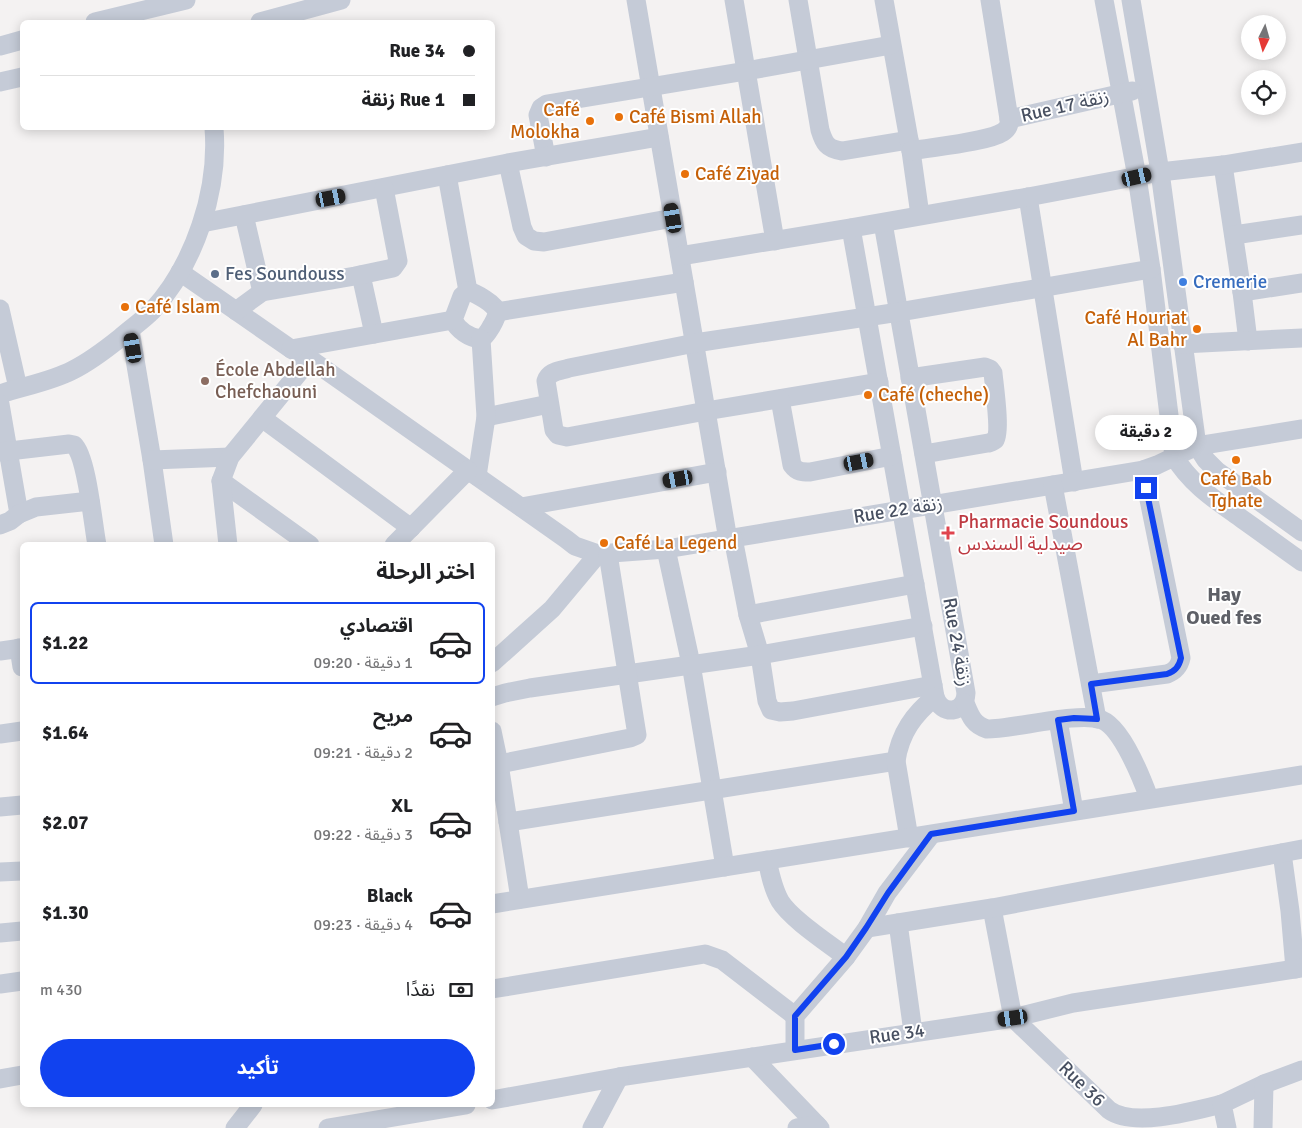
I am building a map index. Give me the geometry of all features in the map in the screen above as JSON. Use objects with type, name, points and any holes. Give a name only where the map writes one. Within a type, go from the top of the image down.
[{"type":"street","points":[[103,20],[183,0]]},
{"type":"street","points":[[267,20],[341,0]]},
{"type":"street","points":[[636,0],[717,472],[748,615],[760,655],[767,701],[771,710],[793,712],[934,691]]},
{"type":"street","points":[[734,0],[775,240]]},
{"type":"street","points":[[798,0],[809,60]]},
{"type":"street","points":[[884,0],[910,145],[920,215]]},
{"type":"street","points":[[990,0],[1009,121]]},
{"type":"street","points":[[1104,0],[1137,177],[1151,269],[1174,456],[1193,482],[1302,562]]},
{"type":"street","points":[[1131,0],[1160,172],[1197,446],[1206,460],[1217,470],[1302,532]]},
{"type":"street","points":[[0,46],[20,41]]},
{"type":"street","points":[[546,156],[538,115],[541,108],[555,102],[891,45]]},
{"type":"street","name":"Rue 17 زنقة","points":[[809,60],[820,130],[824,143],[831,150],[847,151],[988,138],[1004,132],[1009,121],[1147,88]]},
{"type":"street","points":[[0,82],[20,78]]},
{"type":"street","points":[[0,309],[9,391],[56,378],[74,370],[130,330],[162,300],[180,272],[202,223],[208,204],[213,174],[214,130]]},
{"type":"street","points":[[202,223],[508,163],[659,137]]},
{"type":"street","points":[[680,256],[883,223],[1160,172],[1223,165],[1302,152]]},
{"type":"street","points":[[508,163],[522,227],[526,236],[534,242],[565,239],[673,218]]},
{"type":"street","points":[[1223,165],[1248,341]]},
{"type":"street","points":[[447,175],[468,291]]},
{"type":"street","points":[[236,311],[262,292],[393,268],[398,261],[384,188]]},
{"type":"street","points":[[1028,197],[1074,482]]},
{"type":"street","points":[[244,215],[262,292]]},
{"type":"street","name":"Rue 24 زنقة","points":[[851,228],[934,691],[937,703],[942,708],[954,710],[960,708],[964,703],[966,693],[883,223]]},
{"type":"street","points":[[1234,235],[1302,225]]},
{"type":"street","points":[[879,382],[706,411],[567,438],[558,435],[554,430],[546,381],[547,376],[552,373],[695,343],[898,312],[1151,269]]},
{"type":"street","points":[[180,272],[310,359],[576,546],[603,554]]},
{"type":"street","points":[[361,275],[374,334]]},
{"type":"street","points":[[497,312],[684,282]]},
{"type":"street","points":[[1242,292],[1302,283]]},
{"type":"street","points":[[468,291],[477,294],[490,303],[497,312]]},
{"type":"street","points":[[453,320],[462,296],[468,291]]},
{"type":"street","points":[[262,418],[402,540],[472,473],[486,417],[481,339],[489,331],[497,312]]},
{"type":"street","points":[[291,348],[453,320]]},
{"type":"street","points":[[453,320],[461,330],[481,339]]},
{"type":"street","points":[[130,330],[164,542]]},
{"type":"street","points":[[1182,344],[1302,338]]},
{"type":"street","points":[[228,542],[221,481],[230,457],[310,359]]},
{"type":"street","points":[[910,378],[985,367],[990,368],[993,373],[997,420],[994,441],[924,454]]},
{"type":"street","points":[[780,399],[792,465],[800,472],[810,472],[892,456]]},
{"type":"street","points":[[0,404],[12,519],[36,507],[90,500]]},
{"type":"street","points":[[486,417],[549,404]]},
{"type":"street","name":"Rue 22 زنقة","points":[[603,554],[666,549],[731,539],[1142,470],[1197,446],[1302,429]]},
{"type":"street","points":[[4,452],[74,445],[80,454],[90,500],[96,542]]},
{"type":"street","points":[[152,460],[230,457]]},
{"type":"street","points":[[1091,684],[1167,674],[1176,670],[1180,663],[1181,658],[1142,470]]},
{"type":"street","points":[[521,507],[717,472]]},
{"type":"street","points":[[221,481],[306,542]]},
{"type":"street","points":[[1053,485],[1097,719]]},
{"type":"street","points":[[666,549],[691,664],[725,867]]},
{"type":"street","points":[[496,653],[552,609],[603,554]]},
{"type":"street","points":[[499,764],[635,737],[637,732],[628,674],[603,554]]},
{"type":"street","points":[[748,615],[915,584]]},
{"type":"street","points":[[495,696],[530,688],[760,655],[923,626]]},
{"type":"street","points":[[0,650],[20,648]]},
{"type":"street","points":[[909,838],[896,761],[898,748],[910,722],[934,691]]},
{"type":"street","points":[[964,703],[974,722],[980,727],[987,729],[1074,718],[1103,720],[1116,732],[1134,763],[1149,798]]},
{"type":"street","points":[[1058,720],[1074,811]]},
{"type":"street","points":[[0,734],[20,731]]},
{"type":"street","points":[[495,745],[520,899]]},
{"type":"street","points":[[508,822],[712,788],[896,761]]},
{"type":"street","points":[[495,903],[1302,775]]},
{"type":"street","points":[[0,807],[20,805]]},
{"type":"street","points":[[795,1050],[795,1016],[846,957],[888,893],[931,834]]},
{"type":"street","points":[[866,928],[992,908],[1302,849]]},
{"type":"street","points":[[1282,853],[1298,968]]},
{"type":"street","points":[[767,860],[772,882],[781,902],[801,922],[846,957]]},
{"type":"street","points":[[0,872],[20,870]]},
{"type":"street","points":[[992,908],[1013,1018]]},
{"type":"street","points":[[898,923],[913,1032]]},
{"type":"street","points":[[0,933],[20,931]]},
{"type":"street","points":[[495,989],[705,954],[722,960],[795,1016]]},
{"type":"street","name":"Rue 34","points":[[495,1099],[795,1050],[1013,1018],[1073,1002],[1298,968]]},
{"type":"street","points":[[0,984],[20,980]]},
{"type":"street","name":"Rue 36","points":[[1013,1018],[1109,1110],[1120,1117],[1136,1119],[1185,1114],[1222,1104],[1264,1084],[1302,1070]]},
{"type":"street","points":[[752,1058],[819,1126]]},
{"type":"street","points":[[0,1079],[20,1075]]},
{"type":"street","points":[[592,1128],[619,1078]]},
{"type":"street","points":[[1263,1128],[1264,1084]]},
{"type":"street","points":[[1222,1104],[1227,1128]]},
{"type":"street","points":[[235,1128],[251,1107]]},
{"type":"street","points":[[328,1128],[365,1125],[456,1107]]},
{"type":"street","points":[[797,1128],[819,1126]]},
{"type":"place","name":"Café Bismi Allah","points":[[619,117]]},
{"type":"place","name":"Café Molokha","points":[[590,121]]},
{"type":"place","name":"Café Ziyad","points":[[685,174]]},
{"type":"place","name":"Fes Soundouss","points":[[215,274]]},
{"type":"place","name":"Cremerie","points":[[1183,282]]},
{"type":"place","name":"Café Islam","points":[[125,307]]},
{"type":"place","name":"Café Houriat Al Bahr","points":[[1197,329]]},
{"type":"place","name":"École Abdellah Chefchaouni","points":[[205,381]]},
{"type":"place","name":"Café (cheche)","points":[[868,395]]},
{"type":"place","name":"Café Bab Tghate","points":[[1236,460]]},
{"type":"place","name":"Pharmacie Soundous صيدلية السندس","points":[[948,533]]},
{"type":"place","name":"Café La Legend","points":[[604,543]]},
{"type":"district","name":"Hay Oued fes","points":[[1224,606]]},
{"type":"route","points":[[834,1044],[795,1050],[795,1016],[846,957],[888,893],[931,834],[1074,811],[1058,720],[1074,718],[1097,719],[1091,684],[1167,674],[1176,670],[1180,663],[1181,658],[1146,488]]}]
